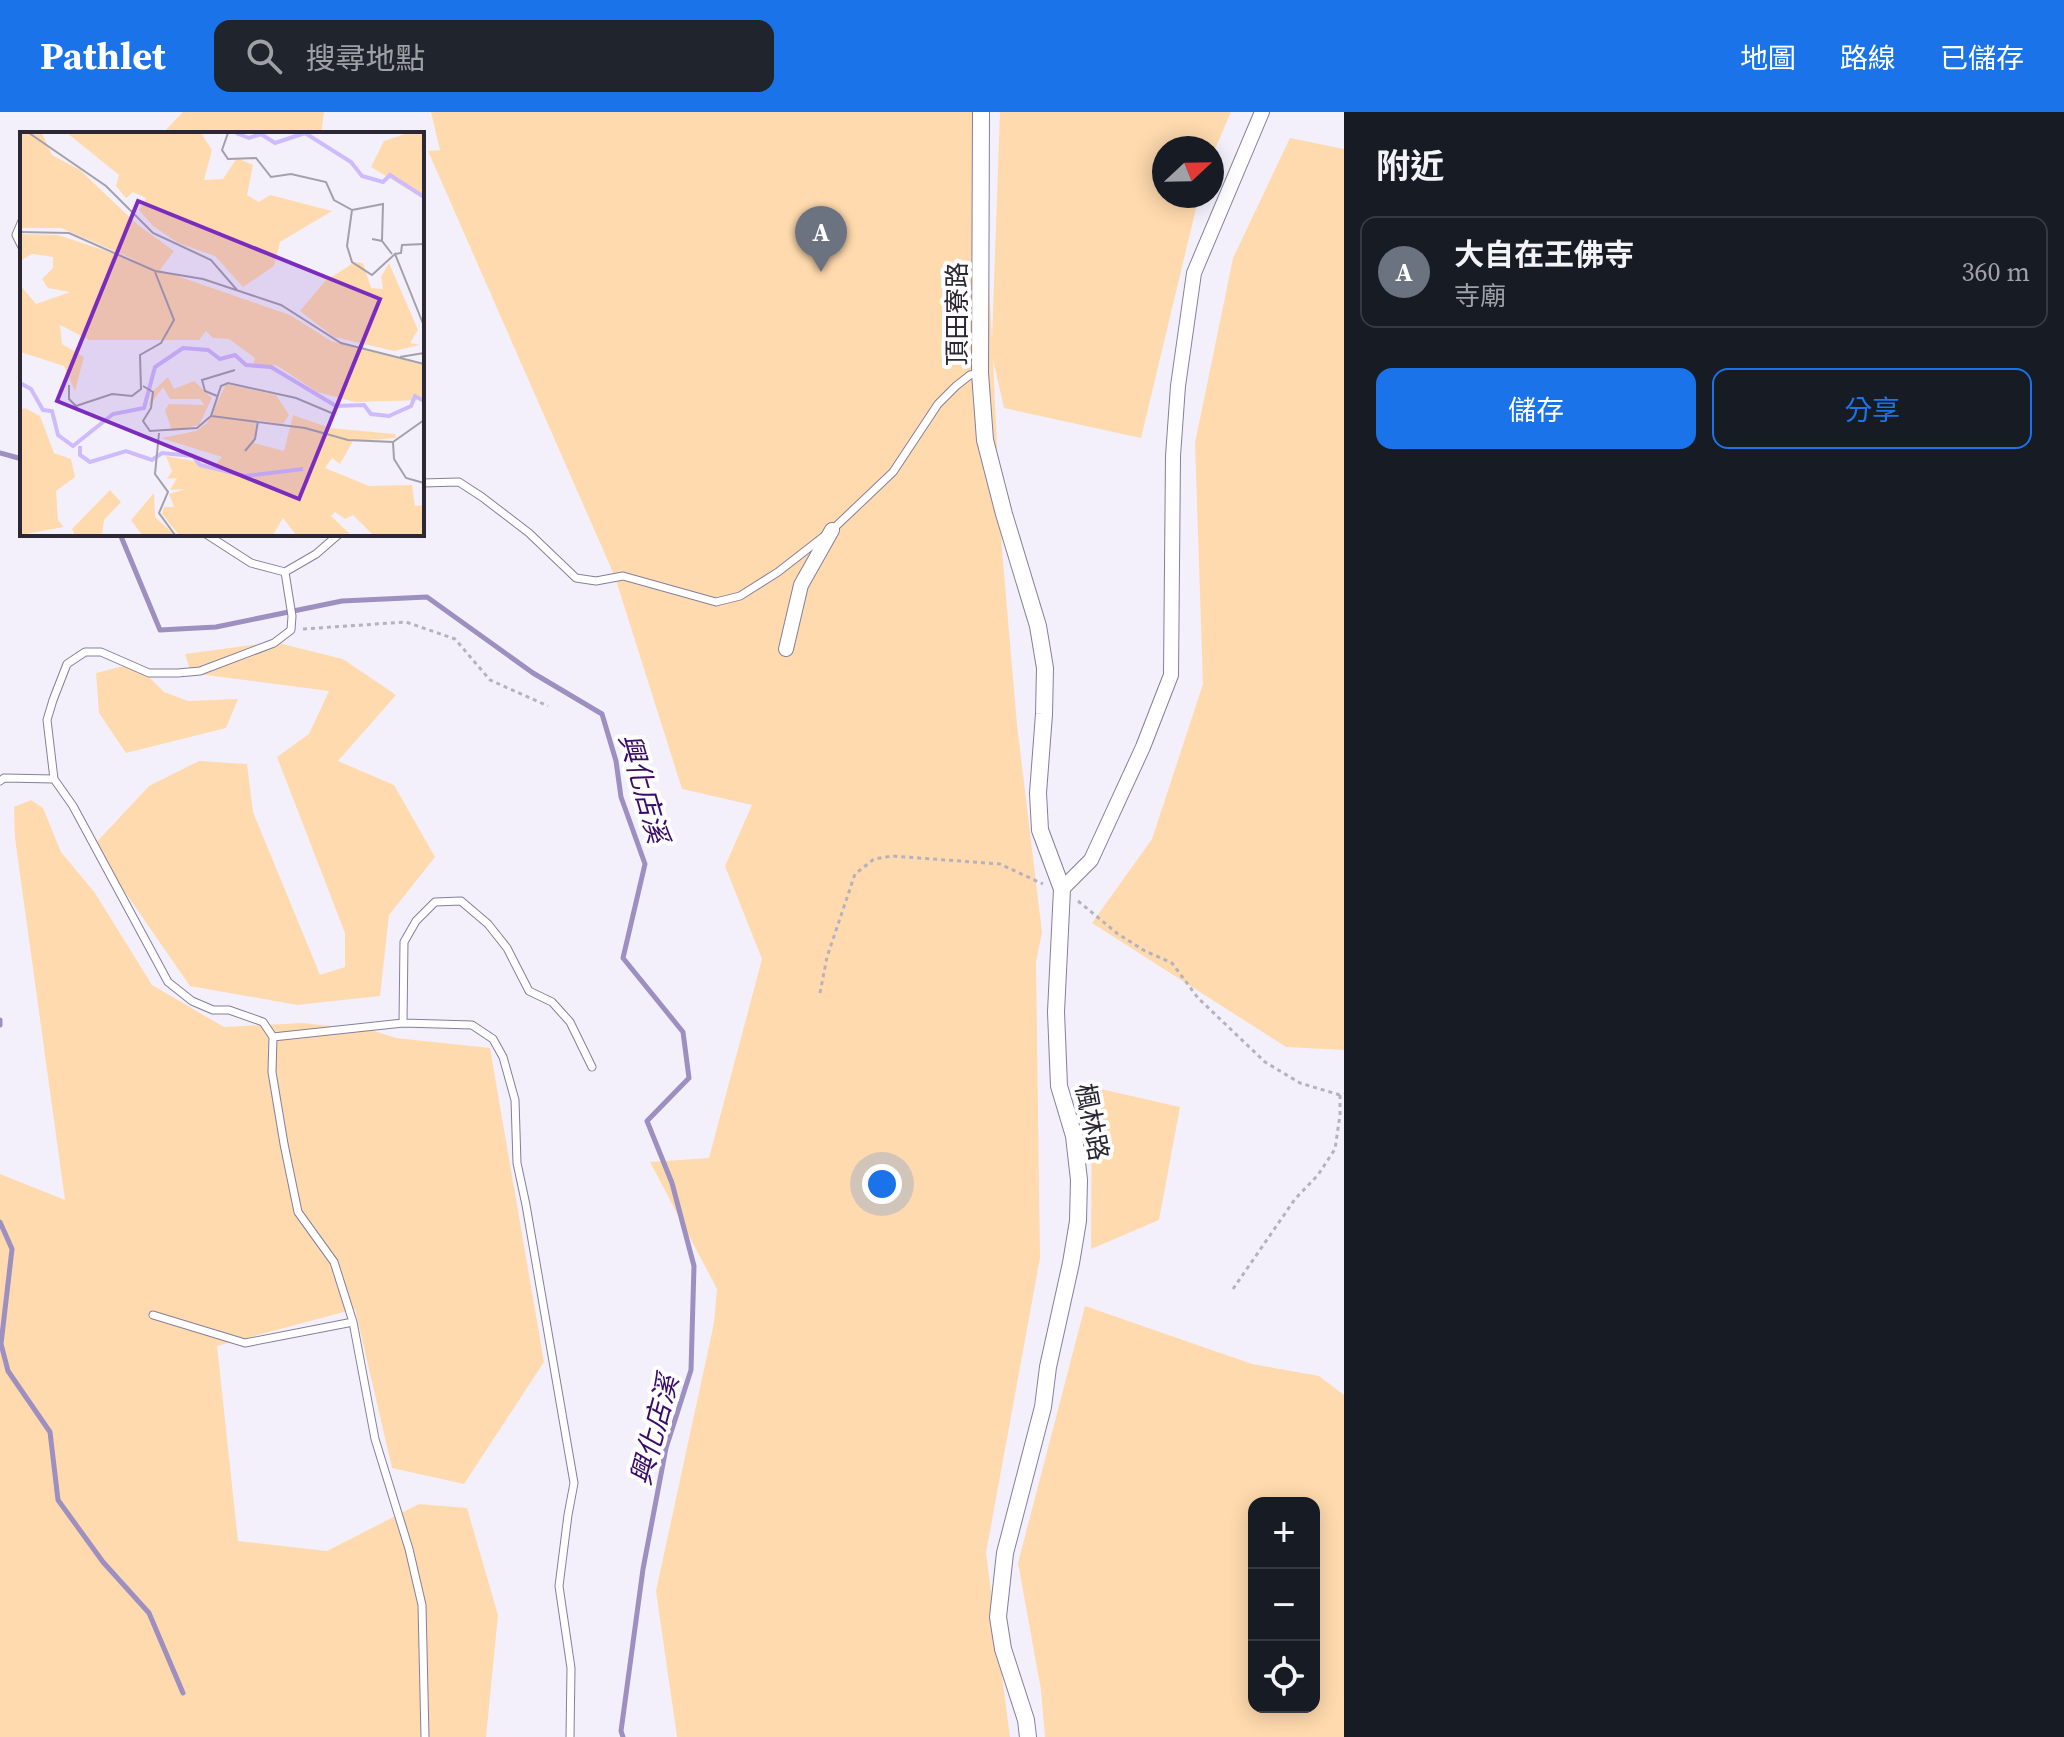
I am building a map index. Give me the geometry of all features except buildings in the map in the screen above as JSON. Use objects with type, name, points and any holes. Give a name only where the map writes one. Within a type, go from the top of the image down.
[{"type":"street","name":"頂田寮路","points":[[981,112],[980,373],[985,440],[1004,514]]},
{"type":"street","points":[[1062,889],[1091,860],[1143,747],[1171,675],[1173,456],[1178,386],[1194,273],[1262,112]]},
{"type":"street","name":"楓林路","points":[[1004,514],[1038,626],[1045,668],[1038,793],[1040,830],[1062,889],[1056,1012],[1059,1086],[1074,1136],[1079,1180],[1078,1221],[1071,1263],[1048,1367],[1043,1407],[1005,1553],[998,1617],[1003,1649],[1026,1720],[1028,1737]]},
{"type":"street","points":[[786,649],[801,585],[832,530]]},
{"type":"lane","points":[[424,483],[459,482],[529,533],[576,578],[596,581],[623,576],[716,602],[740,596],[778,572],[832,530],[893,472],[938,404],[963,380],[980,373]]},
{"type":"lane","points":[[209,536],[251,563],[285,572],[316,554],[337,536]]},
{"type":"lane","points":[[285,572],[292,616],[291,630],[274,643],[200,671],[149,673],[101,652],[85,652],[67,664],[47,720],[54,779],[73,806],[168,982],[192,1001],[213,1010],[229,1010],[263,1022],[273,1037],[272,1072],[298,1212],[334,1262],[353,1322],[375,1439],[409,1549],[422,1605],[425,1737]]},
{"type":"lane","points":[[0,781],[4,778],[54,779]]},
{"type":"lane","points":[[403,1023],[404,942],[416,921],[435,902],[461,901],[488,924],[507,948],[529,991],[552,1002],[570,1022],[592,1067]]},
{"type":"lane","points":[[273,1037],[403,1023],[472,1025],[493,1039],[503,1057],[515,1100],[517,1163],[574,1483],[559,1586],[571,1668],[570,1737]]},
{"type":"lane","points":[[153,1315],[245,1343],[353,1322]]},
{"type":"path","points":[[291,630],[406,622],[455,639],[490,680],[548,706]]},
{"type":"path","points":[[820,993],[827,957],[855,874],[874,859],[892,856],[1000,864],[1049,887],[1062,889],[1118,934],[1172,963],[1198,998],[1265,1062],[1300,1083],[1342,1094],[1335,1149],[1318,1175],[1295,1199],[1233,1289]]},
{"type":"shaded area","points":[[183,112],[324,112],[321,132],[164,132]]},
{"type":"shaded area","points":[[431,112],[980,112],[992,340],[1000,112],[1231,112],[1221,136],[1152,136],[1152,208],[1196,208],[1141,438],[1004,408],[993,360],[1002,550],[1017,725],[1042,932],[1036,962],[1040,1258],[986,1553],[1010,1737],[677,1737],[656,1591],[714,1323],[717,1289],[650,1162],[709,1158],[762,959],[725,866],[752,805],[682,789],[615,577],[428,151],[440,150]]},
{"type":"shaded area","points":[[1290,138],[1344,149],[1344,1050],[1286,1047],[1092,923],[1152,839],[1203,684],[1195,443],[1233,258]]},
{"type":"shaded area","points":[[274,642],[343,659],[396,695],[338,761],[394,785],[435,857],[389,915],[380,996],[297,1005],[190,986],[93,846],[149,786],[199,761],[247,764],[253,812],[320,975],[345,967],[345,933],[277,757],[309,734],[329,691],[191,673],[185,654]]},
{"type":"shaded area","points":[[135,663],[164,692],[188,701],[238,699],[226,728],[126,753],[99,713],[96,673]]},
{"type":"shaded area","points":[[31,800],[43,808],[61,852],[95,893],[152,985],[224,1027],[302,1023],[371,1030],[396,1038],[490,1048],[544,1362],[464,1484],[392,1468],[355,1309],[217,1346],[238,1541],[327,1551],[419,1504],[467,1508],[498,1615],[486,1737],[0,1737],[0,1174],[65,1200],[15,838],[14,807]]},
{"type":"shaded area","points":[[1092,1087],[1180,1107],[1159,1220],[1091,1249]]},
{"type":"shaded area","points":[[1085,1306],[1252,1364],[1319,1376],[1344,1395],[1344,1737],[1045,1737],[1041,1690],[1018,1563]]},
{"type":"waterway","name":"興化店溪","points":[[0,453],[20,458]]},
{"type":"waterway","name":"興化店溪","points":[[121,536],[160,630],[216,627],[342,601],[427,597],[533,673],[602,714],[616,761],[621,797],[645,864],[623,958],[683,1032],[689,1078],[647,1121],[672,1183],[694,1266],[691,1370],[666,1448],[643,1569],[621,1731],[623,1737]]},
{"type":"waterway","points":[[0,1020],[0,1025]]},
{"type":"waterway","points":[[0,1222],[12,1249],[1,1344],[8,1371],[50,1432],[58,1500],[103,1562],[149,1613],[183,1693]]},
{"type":"place","name":"大自在王佛寺","points":[[821,272]]}]
